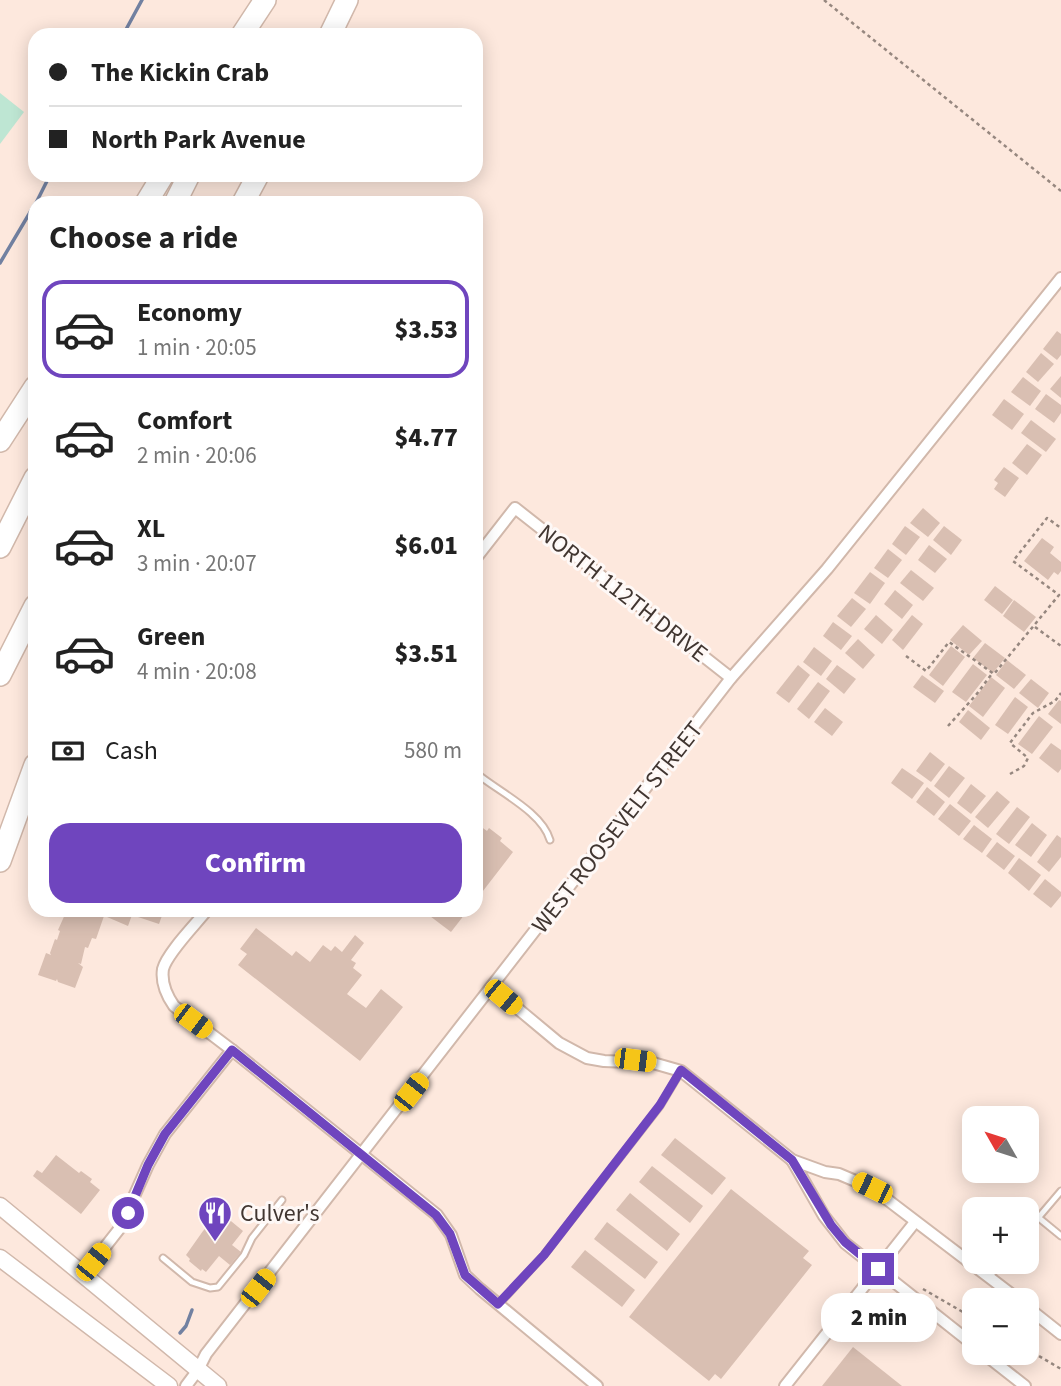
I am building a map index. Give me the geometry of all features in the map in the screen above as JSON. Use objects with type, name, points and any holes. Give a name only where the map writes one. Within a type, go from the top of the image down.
[{"type":"highway","points":[[247,28],[265,0]]},
{"type":"highway","points":[[263,28],[277,0]]},
{"type":"highway","points":[[333,28],[347,0]]},
{"type":"highway","points":[[0,441],[28,398]]},
{"type":"highway","points":[[0,547],[28,492]]},
{"type":"highway","points":[[0,675],[28,620]]},
{"type":"highway","points":[[0,861],[28,784]]},
{"type":"main road","points":[[0,1206],[218,1386]]},
{"type":"main road","points":[[0,1258],[169,1386]]},
{"type":"street","name":"WEST ROOSEVELT STREET","points":[[186,1386],[206,1354],[493,988],[731,678],[828,569],[1061,278]]},
{"type":"street","name":"NORTH 112TH DRIVE","points":[[483,549],[515,508],[731,678]]},
{"type":"street","points":[[201,917],[163,967],[163,979],[174,1006],[436,1215],[450,1234],[465,1275],[597,1386]]},
{"type":"street","points":[[493,988],[559,1043],[587,1058],[644,1062],[681,1070],[792,1160],[839,1174],[872,1188],[1003,1288]]},
{"type":"street","points":[[83,1275],[120,1228],[165,1134],[232,1050]]},
{"type":"street","points":[[792,1160],[831,1225],[845,1242],[962,1336]]},
{"type":"street","points":[[785,1386],[915,1222]]},
{"type":"street","points":[[1039,1317],[1061,1334]]},
{"type":"street","points":[[998,1365],[1025,1386]]},
{"type":"lane","points":[[483,778],[533,815],[547,828],[550,840]]},
{"type":"lane","points":[[498,1304],[544,1255],[660,1105],[681,1070]]},
{"type":"lane","points":[[1061,1191],[1039,1218],[1061,1236]]},
{"type":"lane","points":[[163,1258],[192,1282],[210,1288],[218,1287],[244,1255],[251,1238],[282,1200]]},
{"type":"path","points":[[824,0],[1061,191]]},
{"type":"path","points":[[948,726],[1026,634],[1035,627],[1059,595],[1013,561],[1047,518],[1061,528]]},
{"type":"path","points":[[1035,627],[1061,646]]},
{"type":"path","points":[[906,656],[926,671],[949,642],[991,674]]},
{"type":"path","points":[[1010,774],[1024,766],[1028,758],[1010,743],[1033,713],[1055,701],[1061,693]]},
{"type":"path","points":[[914,1283],[962,1311]]},
{"type":"path","points":[[1039,1356],[1061,1369]]},
{"type":"green space","points":[[0,93],[24,112],[0,144]]},
{"type":"building","points":[[1057,331],[1061,334],[1061,355],[1057,360],[1043,349]]},
{"type":"building","points":[[1041,353],[1054,364],[1038,382],[1026,372]]},
{"type":"building","points":[[1061,376],[1061,398],[1050,389]]},
{"type":"building","points":[[1023,377],[1041,391],[1030,406],[1011,392]]},
{"type":"building","points":[[1046,394],[1061,405],[1061,413],[1054,423],[1035,409]]},
{"type":"building","points":[[1004,399],[1024,414],[1012,430],[992,415]]},
{"type":"building","points":[[1031,420],[1056,439],[1046,452],[1021,433]]},
{"type":"building","points":[[1027,444],[1042,455],[1027,475],[1012,463]]},
{"type":"building","points":[[1004,467],[1019,478],[1005,497],[994,489],[998,483],[994,480]]},
{"type":"building","points":[[923,508],[940,523],[928,537],[910,523]]},
{"type":"building","points":[[905,526],[920,537],[906,555],[892,544]]},
{"type":"building","points":[[944,526],[962,540],[951,555],[933,540]]},
{"type":"building","points":[[1042,538],[1054,547],[1050,553],[1061,562],[1061,571],[1058,575],[1054,572],[1048,580],[1024,561]]},
{"type":"building","points":[[929,545],[947,559],[935,573],[918,560]]},
{"type":"building","points":[[888,549],[902,560],[888,578],[874,568]]},
{"type":"building","points":[[911,570],[934,588],[923,601],[900,583]]},
{"type":"building","points":[[870,572],[885,583],[870,604],[854,593]]},
{"type":"building","points":[[995,586],[1013,600],[1002,614],[984,600]]},
{"type":"building","points":[[895,590],[913,605],[902,619],[884,604]]},
{"type":"building","points":[[852,598],[866,609],[851,627],[837,616]]},
{"type":"building","points":[[1014,600],[1036,617],[1024,632],[1003,616]]},
{"type":"building","points":[[876,615],[893,630],[882,644],[864,629]]},
{"type":"building","points":[[912,615],[923,624],[903,650],[892,640]]},
{"type":"building","points":[[833,622],[852,636],[841,650],[823,636]]},
{"type":"building","points":[[963,625],[982,641],[969,655],[950,640]]},
{"type":"building","points":[[858,639],[875,655],[863,669],[845,653]]},
{"type":"building","points":[[985,643],[1005,658],[993,673],[973,658]]},
{"type":"building","points":[[951,646],[965,657],[943,686],[929,675]]},
{"type":"building","points":[[814,647],[832,661],[821,676],[803,662]]},
{"type":"building","points":[[1007,660],[1026,675],[1014,689],[996,675]]},
{"type":"building","points":[[973,664],[987,675],[966,702],[952,692]]},
{"type":"building","points":[[798,665],[810,675],[789,703],[776,693]]},
{"type":"building","points":[[837,665],[856,679],[844,694],[826,679]]},
{"type":"building","points":[[922,675],[944,691],[935,703],[913,687]]},
{"type":"building","points":[[991,677],[1005,688],[983,717],[969,706]]},
{"type":"building","points":[[1031,679],[1049,693],[1038,708],[1019,693]]},
{"type":"building","points":[[818,682],[830,691],[809,719],[797,709]]},
{"type":"building","points":[[1015,697],[1028,707],[1008,734],[995,725]]},
{"type":"building","points":[[1059,700],[1061,701],[1061,724],[1048,714]]},
{"type":"building","points":[[825,708],[843,722],[832,736],[814,722]]},
{"type":"building","points":[[968,710],[990,728],[981,740],[959,722]]},
{"type":"building","points":[[1039,716],[1053,727],[1032,754],[1018,744]]},
{"type":"building","points":[[1051,743],[1061,750],[1061,769],[1058,773],[1039,758]]},
{"type":"building","points":[[930,752],[945,764],[931,782],[916,771]]},
{"type":"building","points":[[949,766],[965,778],[949,798],[934,786]]},
{"type":"building","points":[[902,768],[924,783],[912,799],[891,783]]},
{"type":"building","points":[[971,784],[986,796],[971,814],[957,803]]},
{"type":"building","points":[[927,787],[945,802],[934,816],[916,802]]},
{"type":"building","points":[[997,791],[1010,802],[988,828],[975,817]]},
{"type":"building","points":[[950,804],[971,821],[959,836],[938,819]]},
{"type":"building","points":[[1017,807],[1030,817],[1009,844],[996,834]]},
{"type":"building","points":[[1032,823],[1047,835],[1031,857],[1015,845]]},
{"type":"building","points":[[974,825],[992,839],[982,853],[963,839]]},
{"type":"building","points":[[483,828],[487,831],[489,828],[502,838],[500,841],[513,852],[483,891]]},
{"type":"building","points":[[1057,835],[1061,838],[1061,857],[1049,872],[1037,862]]},
{"type":"building","points":[[997,842],[1015,856],[1004,870],[986,856]]},
{"type":"building","points":[[1019,858],[1041,875],[1029,891],[1008,873]]},
{"type":"building","points":[[1045,879],[1061,892],[1061,896],[1051,908],[1033,894]]},
{"type":"building","points":[[64,917],[104,917],[96,939],[92,938],[88,948],[85,947],[81,964],[78,963],[83,967],[75,988],[58,982],[57,979],[56,981],[38,975],[46,953],[51,955],[60,931],[58,930]]},
{"type":"building","points":[[107,917],[131,917],[128,926]]},
{"type":"building","points":[[138,917],[162,917],[159,924]]},
{"type":"building","points":[[431,917],[463,917],[451,932]]},
{"type":"building","points":[[256,928],[292,956],[296,951],[310,962],[323,945],[331,951],[335,946],[342,952],[355,935],[364,943],[351,960],[356,963],[353,968],[362,975],[347,994],[366,1008],[381,989],[403,1007],[360,1061],[238,965],[247,954],[240,949]]},
{"type":"building","points":[[675,1138],[726,1178],[712,1195],[661,1155]]},
{"type":"building","points":[[56,1155],[79,1173],[81,1171],[92,1179],[90,1182],[100,1190],[81,1214],[33,1176],[37,1170],[42,1173]]},
{"type":"building","points":[[652,1166],[703,1206],[690,1223],[639,1182]]},
{"type":"building","points":[[731,1189],[809,1251],[803,1258],[812,1265],[721,1379],[715,1374],[709,1381],[629,1317]]},
{"type":"building","points":[[630,1193],[680,1234],[667,1251],[616,1210]]},
{"type":"building","name":"Culver's","points":[[220,1212],[243,1231],[232,1245],[241,1252],[230,1265],[219,1256],[206,1272],[202,1269],[201,1271],[186,1255]]},
{"type":"building","points":[[607,1222],[658,1262],[645,1279],[594,1239]]},
{"type":"building","points":[[585,1250],[635,1290],[622,1307],[571,1267]]},
{"type":"building","points":[[853,1347],[902,1386],[822,1386]]},
{"type":"waterway","points":[[127,28],[142,0]]},
{"type":"waterway","points":[[40,196],[46,182]]},
{"type":"waterway","points":[[0,263],[28,216]]},
{"type":"waterway","points":[[180,1333],[192,1310]]},
{"type":"place","name":"Culver's","points":[[215,1243]]},
{"type":"route","points":[[128,1213],[154,1152],[165,1134],[232,1050],[436,1215],[450,1234],[465,1275],[498,1304],[544,1255],[660,1105],[681,1070],[792,1160],[831,1225],[845,1242],[878,1269]]}]
